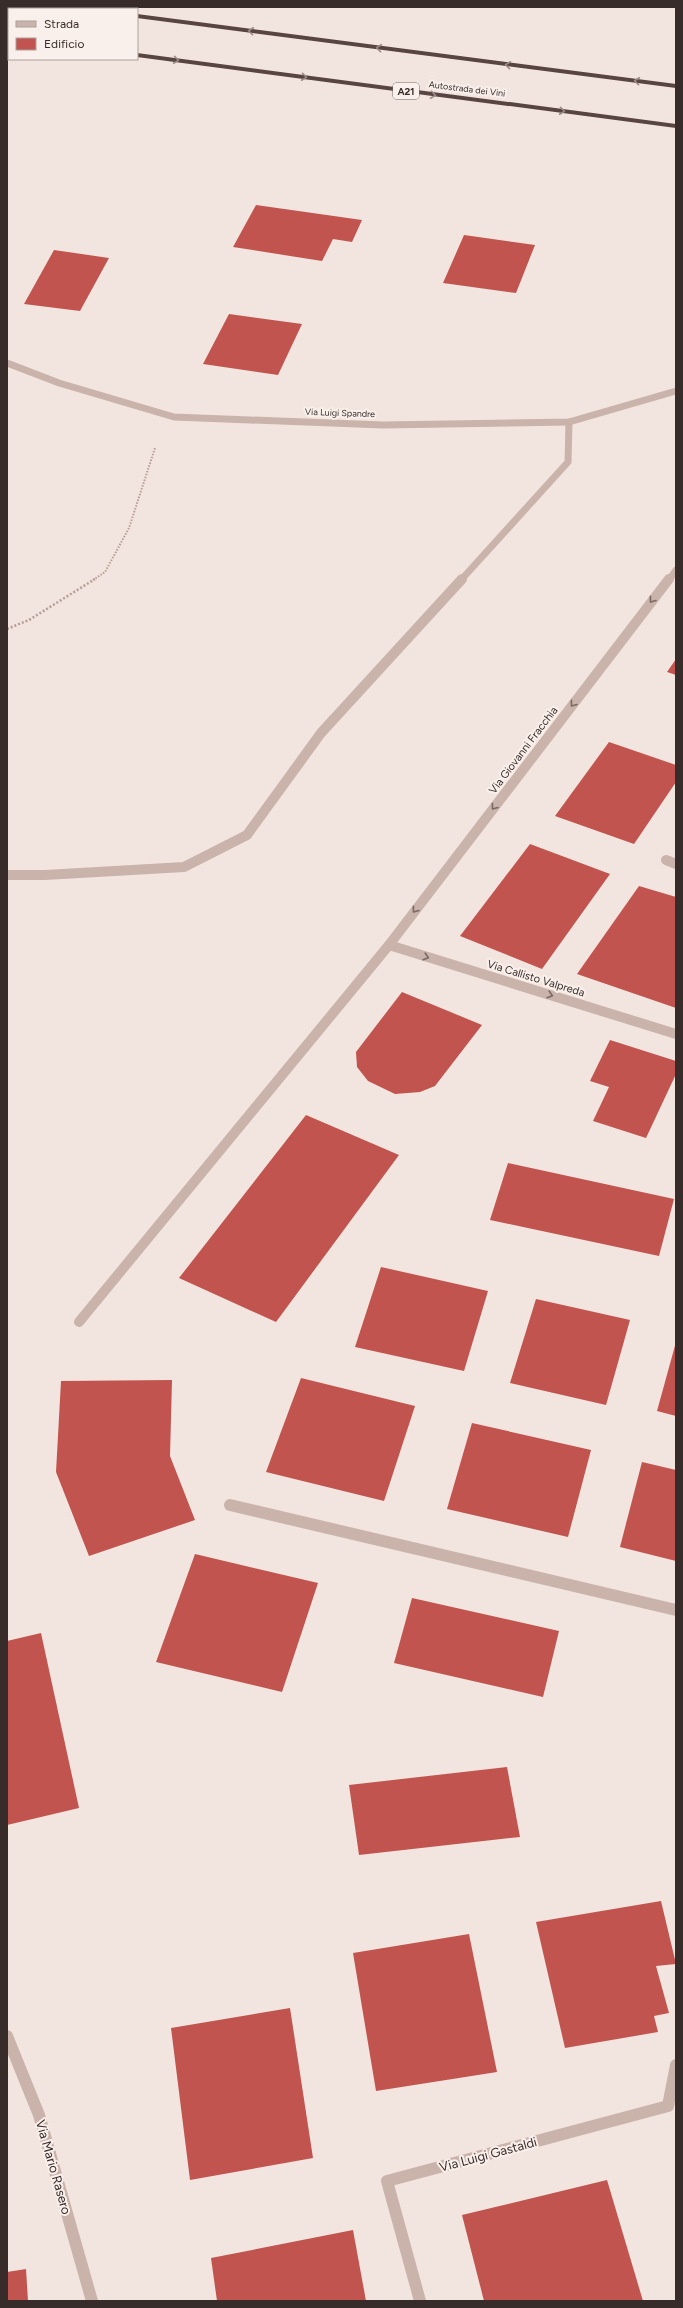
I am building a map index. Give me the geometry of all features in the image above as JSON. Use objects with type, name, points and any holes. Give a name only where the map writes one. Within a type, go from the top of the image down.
[{"type":"highway","points":[[138,16],[676,86]]},
{"type":"highway","name":"Autostrada dei Vini","points":[[138,55],[676,126]]},
{"type":"street","name":"Via Luigi Spandre","points":[[7,363],[59,384],[174,417],[383,425],[569,422],[676,391]]},
{"type":"street","points":[[7,875],[45,875],[184,867],[247,835],[321,733],[568,462],[569,422]]},
{"type":"street","name":"Via Giovanni Fracchia","points":[[79,1322],[388,945],[676,570]]},
{"type":"street","points":[[666,860],[676,864]]},
{"type":"street","name":"Via Callisto Valpreda","points":[[388,945],[676,1034]]},
{"type":"street","points":[[230,1505],[676,1610]]},
{"type":"street","name":"Via Mario Rasero","points":[[7,2036],[39,2115],[92,2301]]},
{"type":"street","name":"Via Luigi Gastaldi","points":[[420,2301],[387,2181],[668,2106],[676,2065]]},
{"type":"path","points":[[7,629],[30,620],[105,572],[129,528],[152,453],[174,417]]},
{"type":"building","points":[[256,205],[362,220],[352,242],[333,239],[322,261],[233,247]]},
{"type":"building","points":[[464,235],[535,245],[516,293],[443,283]]},
{"type":"building","points":[[54,250],[109,258],[80,311],[24,304]]},
{"type":"building","points":[[229,314],[302,324],[278,375],[203,364]]},
{"type":"building","points":[[676,659],[676,675],[667,672]]},
{"type":"building","points":[[609,742],[676,765],[676,782],[634,844],[555,816]]},
{"type":"building","points":[[530,844],[610,874],[542,969],[460,936]]},
{"type":"building","points":[[639,886],[676,897],[676,1008],[577,974]]},
{"type":"building","points":[[402,992],[482,1025],[435,1086],[420,1092],[395,1094],[368,1081],[357,1067],[356,1052]]},
{"type":"building","points":[[610,1040],[676,1061],[676,1074],[646,1138],[593,1121],[609,1087],[590,1081]]},
{"type":"building","points":[[306,1115],[399,1155],[276,1322],[179,1278]]},
{"type":"building","points":[[508,1163],[674,1199],[659,1256],[490,1220]]},
{"type":"building","points":[[381,1267],[488,1291],[464,1371],[355,1347]]},
{"type":"building","points":[[536,1299],[630,1320],[606,1405],[510,1383]]},
{"type":"building","points":[[676,1342],[676,1416],[657,1411]]},
{"type":"building","points":[[301,1378],[415,1406],[384,1501],[266,1472]]},
{"type":"building","points":[[172,1380],[170,1456],[195,1520],[89,1556],[56,1472],[61,1381]]},
{"type":"building","points":[[472,1423],[591,1450],[568,1537],[447,1509]]},
{"type":"building","points":[[642,1462],[676,1470],[676,1561],[620,1547]]},
{"type":"building","points":[[195,1554],[318,1583],[282,1692],[156,1662]]},
{"type":"building","points":[[412,1598],[559,1631],[543,1697],[394,1663]]},
{"type":"building","points":[[41,1633],[79,1808],[7,1825],[7,1641]]},
{"type":"building","points":[[507,1767],[520,1837],[359,1855],[349,1785]]},
{"type":"building","points":[[661,1901],[676,1964],[656,1966],[669,2013],[654,2016],[658,2032],[565,2048],[536,1922]]},
{"type":"building","points":[[469,1934],[497,2072],[376,2091],[353,1953]]},
{"type":"building","points":[[290,2008],[313,2158],[190,2180],[171,2028]]},
{"type":"building","points":[[607,2180],[643,2301],[484,2301],[462,2215]]},
{"type":"building","points":[[353,2230],[366,2301],[217,2301],[211,2258]]},
{"type":"building","points":[[26,2269],[28,2301],[7,2301],[7,2272]]}]
